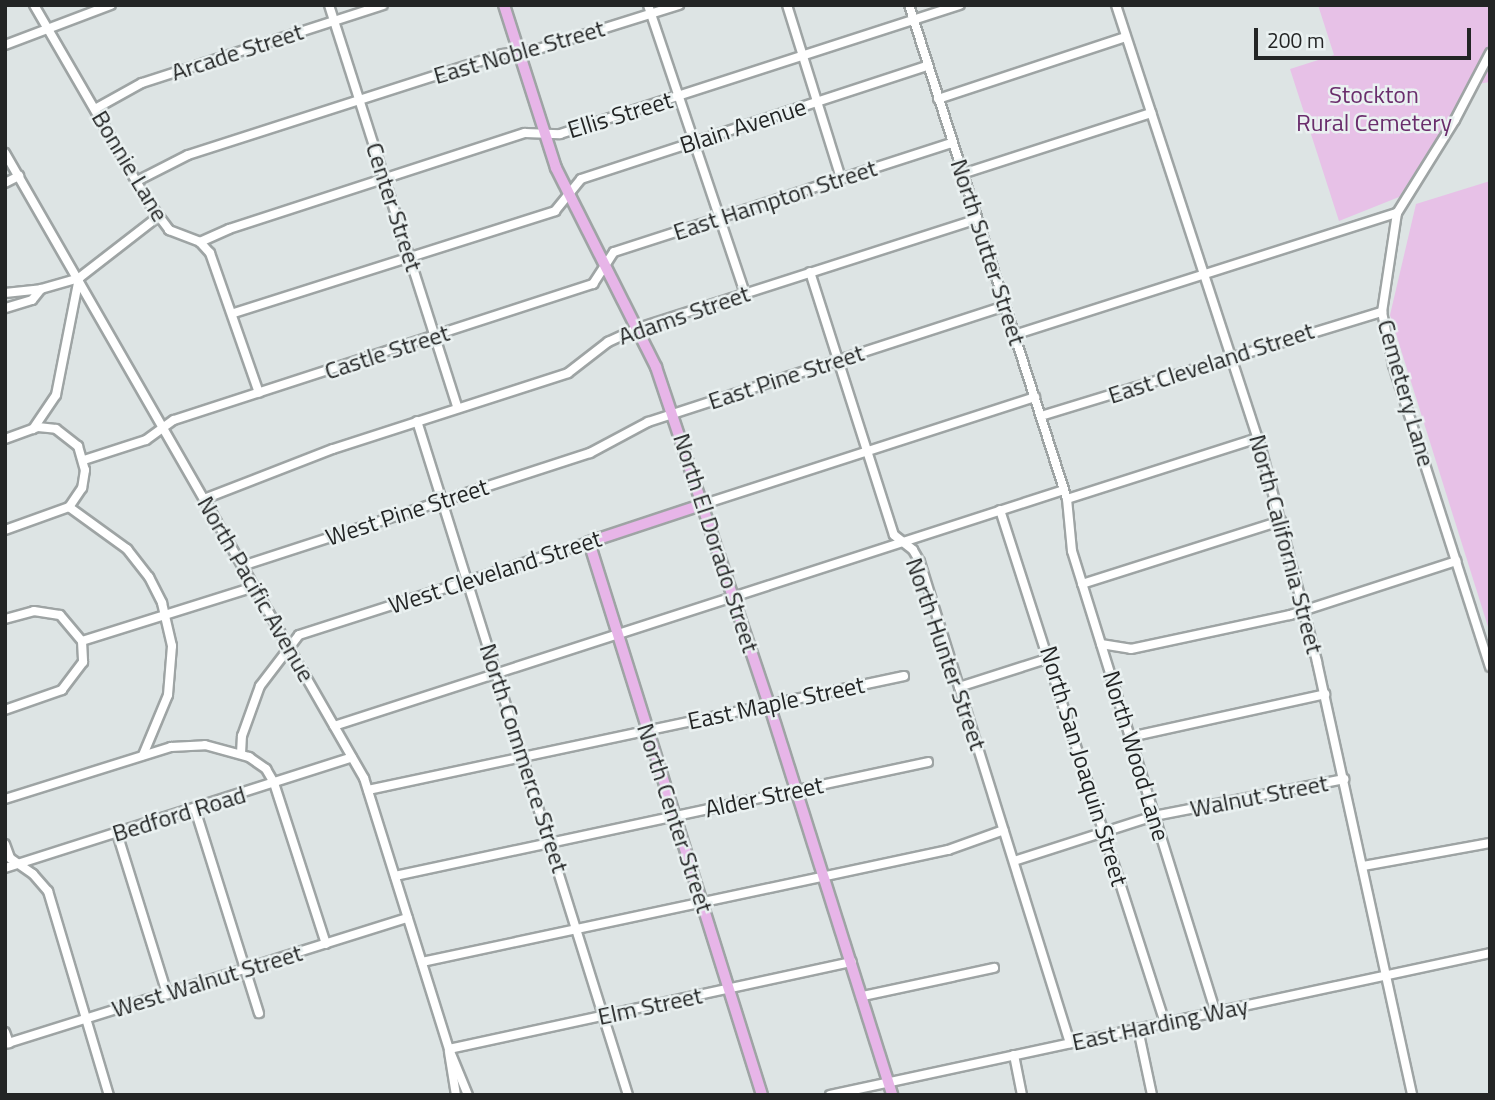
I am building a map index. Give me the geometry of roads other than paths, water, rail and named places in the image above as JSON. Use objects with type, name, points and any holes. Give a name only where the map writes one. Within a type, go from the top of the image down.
[{"type":"main road","name":"North El Dorado Street","points":[[504,5],[543,133],[568,196],[638,328],[673,414],[863,996],[892,1095]]},
{"type":"main road","name":"West Cleveland Street","points":[[589,542],[704,504]]},
{"type":"main road","name":"North Center Street","points":[[589,542],[762,1095]]},
{"type":"street","name":"Bonnie Lane","points":[[34,5],[159,216],[169,230],[200,242]]},
{"type":"street","points":[[5,45],[47,26],[110,5]]},
{"type":"street","name":"Center Street","points":[[329,5],[458,408]]},
{"type":"street","name":"Arcade Street","points":[[95,108],[142,83],[383,5]]},
{"type":"street","name":"East Noble Street","points":[[137,181],[177,159],[359,99],[519,53],[649,10],[679,5]]},
{"type":"street","points":[[787,5],[841,178]]},
{"type":"street","name":"North Sutter Street","points":[[909,5],[1065,494]]},
{"type":"street","name":"Ellis Street","points":[[200,242],[525,133],[560,134],[960,5]]},
{"type":"street","name":"North California Street","points":[[1116,5],[1206,274],[1258,438],[1281,521],[1325,694],[1412,1095]]},
{"type":"street","points":[[649,10],[716,219],[745,293]]},
{"type":"street","points":[[938,99],[1126,37]]},
{"type":"street","name":"Cemetery Lane","points":[[1490,53],[1455,120],[1397,213],[1382,312],[1393,365],[1490,667]]},
{"type":"street","name":"Blain Avenue","points":[[234,313],[555,211],[580,179],[927,66]]},
{"type":"street","points":[[962,174],[1151,113]]},
{"type":"street","name":"East Hampton Street","points":[[605,268],[614,253],[952,143]]},
{"type":"street","name":"North Pacific Avenue","points":[[5,153],[352,757],[368,790],[449,1049],[468,1095]]},
{"type":"street","points":[[5,183],[19,176]]},
{"type":"street","points":[[1014,335],[1397,213]]},
{"type":"street","points":[[5,293],[41,289],[79,278],[159,216]]},
{"type":"street","name":"Adams Street","points":[[204,499],[417,421],[568,373],[608,342],[638,328],[977,219]]},
{"type":"street","points":[[200,242],[218,269],[259,393]]},
{"type":"street","name":"Castle Street","points":[[84,460],[146,440],[174,420],[593,284],[605,268]]},
{"type":"street","name":"North Hunter Street","points":[[810,272],[894,535],[920,562],[1070,1043]]},
{"type":"street","points":[[33,429],[56,395],[79,278]]},
{"type":"street","points":[[5,308],[32,300],[41,289]]},
{"type":"street","name":"East Pine Street","points":[[572,459],[673,414],[1005,306]]},
{"type":"street","name":"East Cleveland Street","points":[[1041,416],[1382,312]]},
{"type":"street","points":[[704,504],[1035,397]]},
{"type":"street","name":"North Commerce Street","points":[[417,421],[628,1095]]},
{"type":"street","points":[[5,439],[33,429],[64,434],[84,460],[83,484],[69,506],[5,530]]},
{"type":"street","points":[[334,726],[1000,510],[1258,438]]},
{"type":"street","name":"West Pine Street","points":[[242,566],[572,459]]},
{"type":"street","name":"North Wood Lane","points":[[1065,494],[1072,551],[1216,1012]]},
{"type":"street","points":[[69,506],[136,559],[156,590],[165,614],[172,646],[168,695],[143,755]]},
{"type":"street","name":"North San Joaquin Street","points":[[1000,510],[1050,657],[1165,1023]]},
{"type":"street","points":[[1082,584],[1281,521]]},
{"type":"street","name":"West Cleveland Street","points":[[289,645],[299,635],[589,542]]},
{"type":"street","points":[[1101,643],[1131,649],[1304,611],[1456,561]]},
{"type":"street","points":[[82,641],[254,587]]},
{"type":"street","points":[[5,620],[34,611],[54,612],[68,620],[82,641],[83,662],[65,688],[5,710]]},
{"type":"street","points":[[241,754],[242,736],[260,686],[289,645]]},
{"type":"street","points":[[959,687],[1050,657]]},
{"type":"street","name":"East Maple Street","points":[[368,790],[904,676]]},
{"type":"street","points":[[1130,737],[1325,694]]},
{"type":"street","points":[[5,799],[143,755],[192,745],[241,754],[266,769],[274,783],[326,944]]},
{"type":"street","name":"Bedford Road","points":[[5,868],[352,757]]},
{"type":"street","name":"Alder Street","points":[[395,876],[928,762]]},
{"type":"street","name":"Walnut Street","points":[[1014,861],[1154,816],[1344,779]]},
{"type":"street","points":[[195,809],[259,1013]]},
{"type":"street","points":[[422,962],[948,850],[1004,830]]},
{"type":"street","points":[[117,834],[167,993]]},
{"type":"street","points":[[1363,866],[1490,843]]},
{"type":"street","points":[[5,844],[10,858],[48,891],[109,1095]]},
{"type":"street","name":"West Walnut Street","points":[[7,1043],[408,918]]},
{"type":"street","name":"East Harding Way","points":[[830,1095],[1490,953]]},
{"type":"street","name":"Elm Street","points":[[449,1049],[852,962]]},
{"type":"street","points":[[863,996],[994,968]]},
{"type":"street","points":[[1138,1029],[1152,1095]]},
{"type":"street","points":[[5,1032],[7,1043]]},
{"type":"street","name":"North Pacific Avenue","points":[[449,1049],[456,1095]]},
{"type":"street","points":[[1014,1055],[1022,1095]]},
{"type":"park label","name":"Stockton Rural Cemetery","points":[[1374,109]]}]
